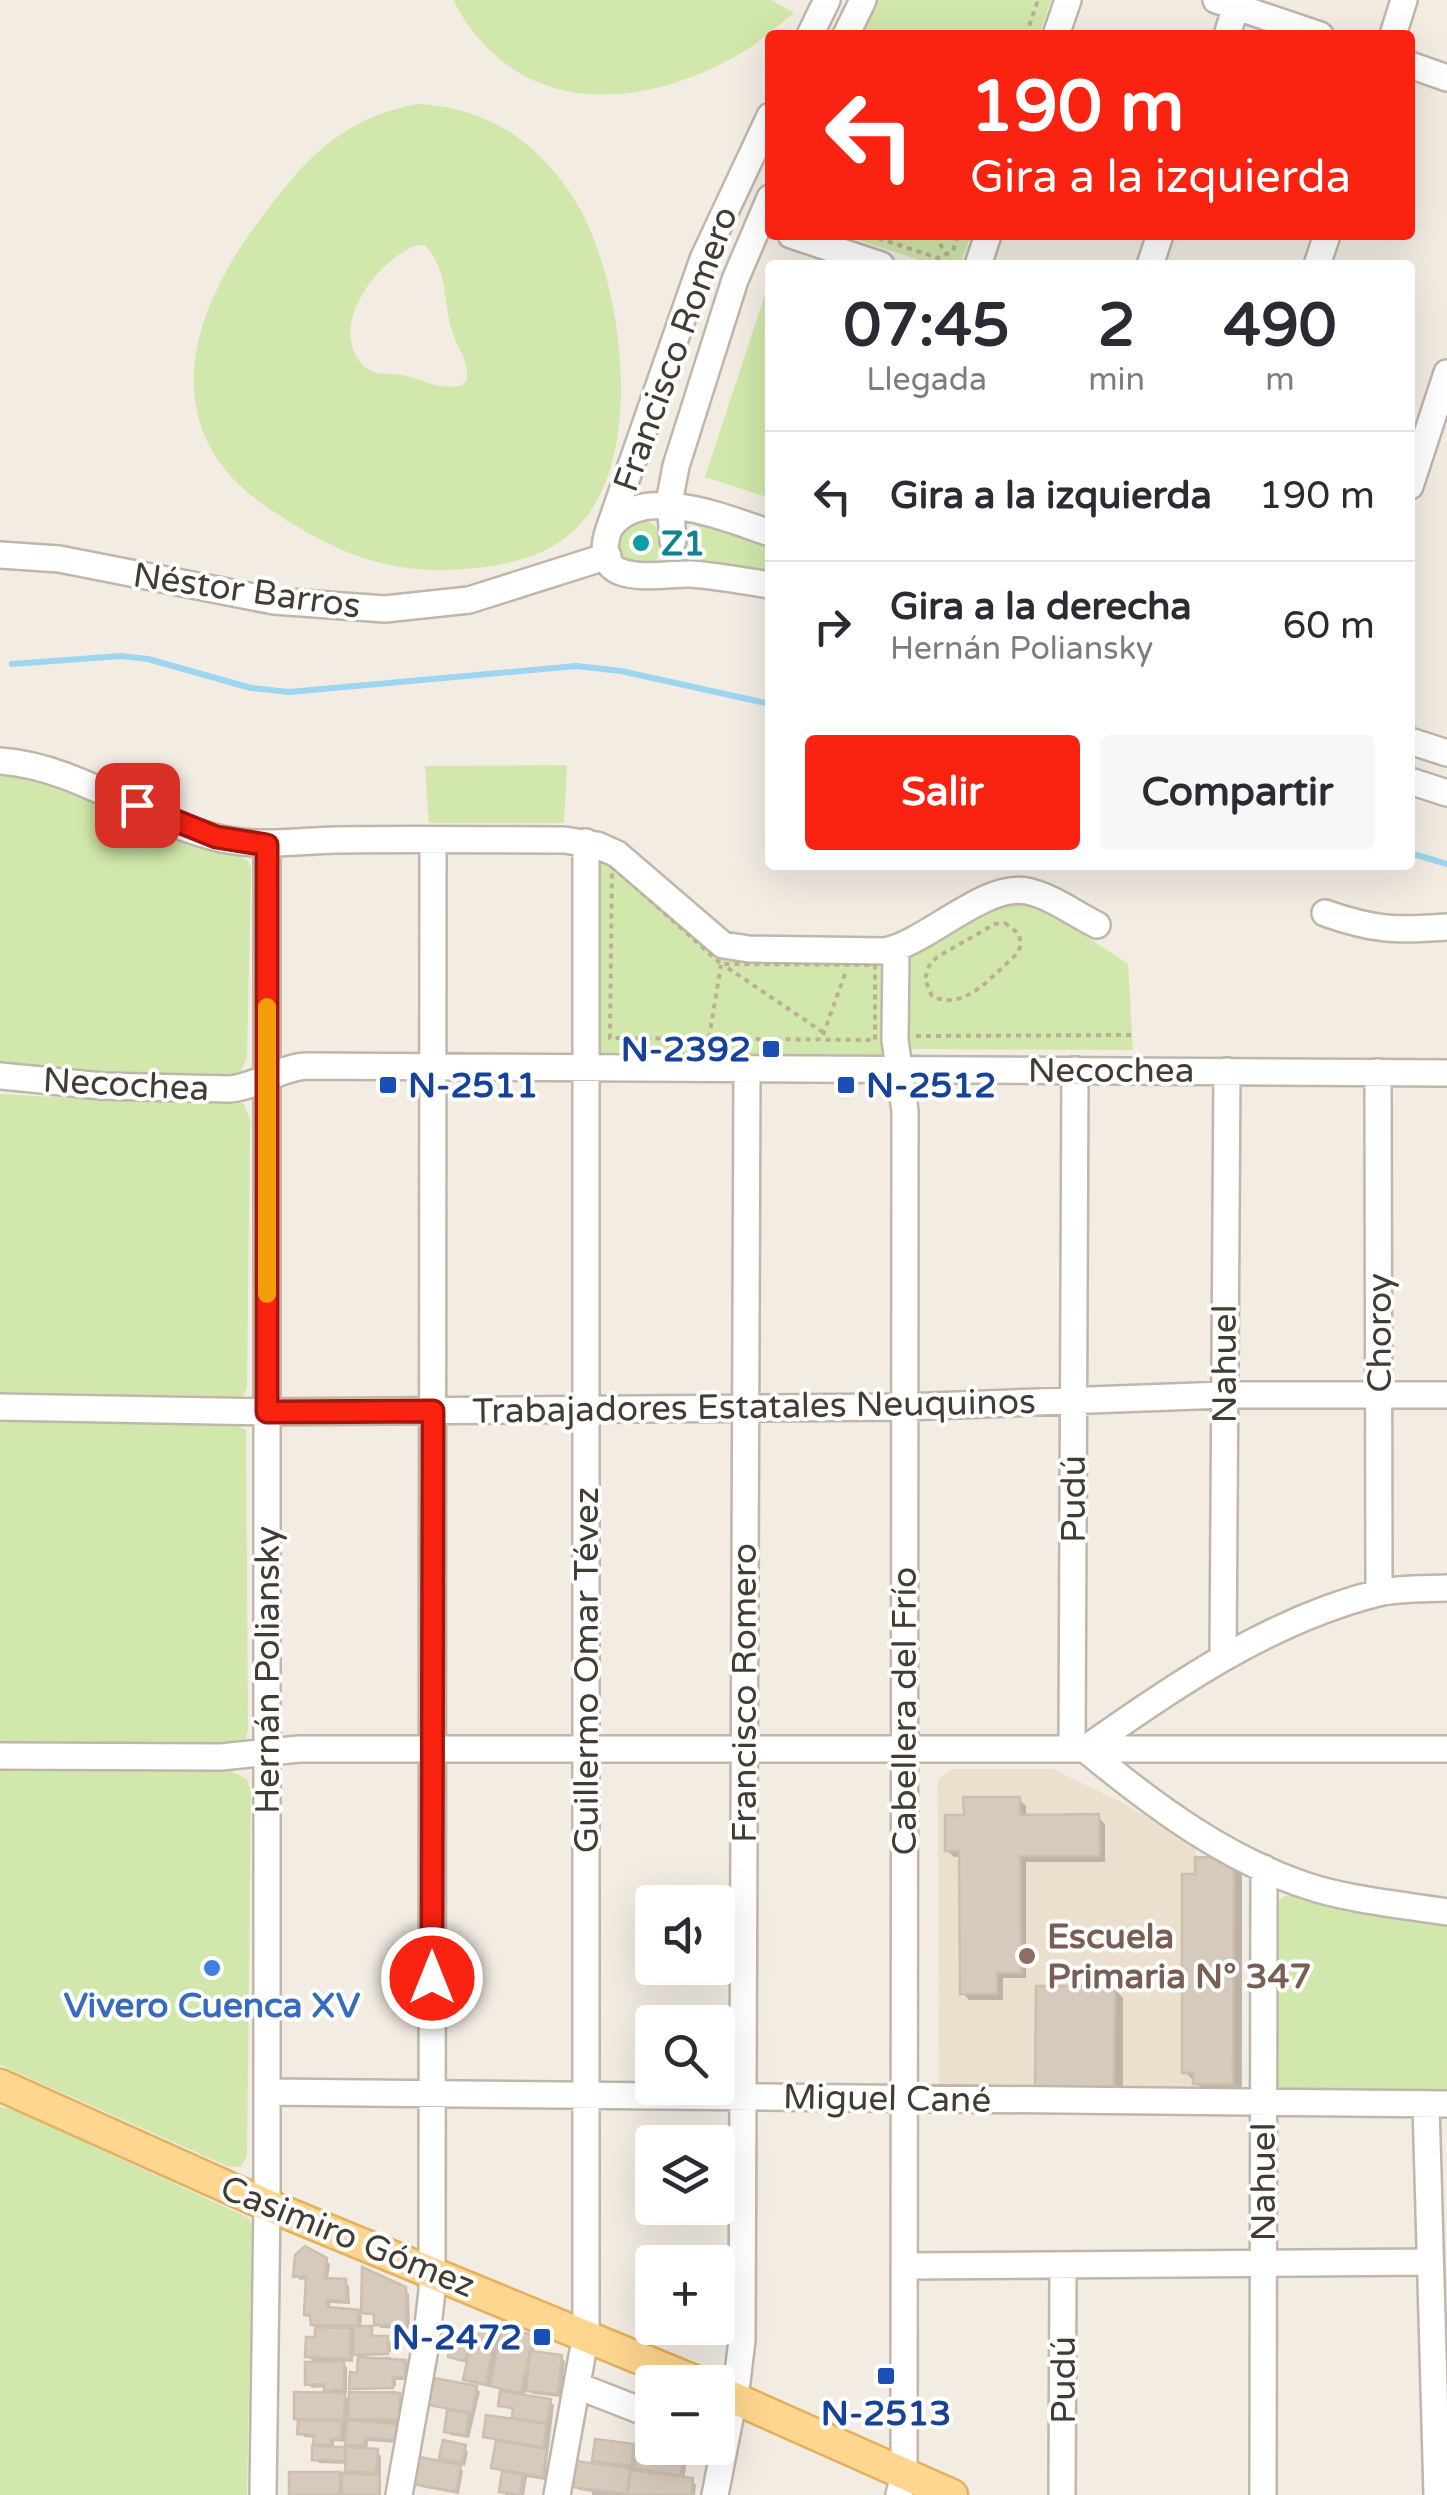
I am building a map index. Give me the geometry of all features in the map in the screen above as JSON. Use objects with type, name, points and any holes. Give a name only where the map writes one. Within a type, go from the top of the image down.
[{"type":"main road","name":"Casimiro Gómez","points":[[0,2086],[266,2205],[658,2365]]},
{"type":"main road","points":[[735,2400],[902,2484],[952,2495]]},
{"type":"street","points":[[812,30],[827,0]]},
{"type":"street","points":[[848,30],[863,0]]},
{"type":"street","points":[[1058,30],[1068,0]]},
{"type":"street","points":[[1395,30],[1404,0]]},
{"type":"street","points":[[1227,30],[1230,2],[1306,30]]},
{"type":"street","points":[[1415,67],[1447,78]]},
{"type":"street","name":"Francisco Romero","points":[[608,529],[693,286],[722,212],[765,126]]},
{"type":"street","points":[[722,212],[764,226]]},
{"type":"street","name":"Francisco Romero","points":[[673,541],[672,482],[735,280],[764,226]]},
{"type":"street","points":[[805,240],[866,260]]},
{"type":"street","points":[[1415,474],[1447,373]]},
{"type":"street","points":[[765,531],[700,510],[670,506],[620,516],[608,529],[605,547],[620,572],[638,578],[692,574],[765,584]]},
{"type":"street","points":[[636,510],[661,518],[673,541],[664,567],[647,577]]},
{"type":"street","name":"Néstor Barros","points":[[0,556],[59,558],[252,598],[374,609],[418,608],[470,600],[608,556]]},
{"type":"street","points":[[1415,744],[1447,754]]},
{"type":"street","points":[[0,761],[57,772],[202,833],[267,845],[332,840],[586,842],[608,848],[624,860],[723,945],[766,950],[896,949],[993,896],[1011,891],[1033,893],[1097,925]]},
{"type":"street","points":[[1415,783],[1447,793]]},
{"type":"street","points":[[399,2495],[429,2325],[432,2272],[434,840]]},
{"type":"street","name":"Guillermo Omar Tévez","points":[[557,2495],[586,2334],[586,842]]},
{"type":"street","name":"Hernán Poliansky","points":[[263,2495],[267,845]]},
{"type":"street","points":[[1325,914],[1366,928],[1399,931],[1447,927]]},
{"type":"street","name":"Cabellera del Frío","points":[[896,949],[895,1040],[905,1097],[902,2484]]},
{"type":"street","name":"Necochea","points":[[0,1076],[88,1085],[230,1089],[250,1086],[296,1067],[1447,1073]]},
{"type":"street","name":"Francisco Romero","points":[[735,2365],[742,2340],[747,1069]]},
{"type":"street","name":"Pudú","points":[[1074,1070],[1073,1400],[1079,1749]]},
{"type":"street","name":"Nahuel","points":[[1224,1658],[1227,1071]]},
{"type":"street","name":"Choroy","points":[[1378,1072],[1379,1593]]},
{"type":"street","name":"Trabajadores Estatales Neuquinos","points":[[0,1407],[267,1412],[586,1410],[904,1407],[1224,1394],[1447,1394]]},
{"type":"street","points":[[1079,1749],[1224,1658],[1305,1619],[1379,1593],[1447,1588]]},
{"type":"street","points":[[0,1756],[208,1758],[267,1752],[433,1749],[1447,1749]]},
{"type":"street","points":[[1079,1749],[1175,1819],[1264,1868],[1339,1894],[1447,1912]]},
{"type":"street","name":"Nahuel","points":[[1263,2495],[1264,1868]]},
{"type":"street","name":"Miguel Cané","points":[[266,2092],[1436,2104]]},
{"type":"street","points":[[1436,2104],[1438,2226],[1430,2262],[1440,2363],[1437,2495]]},
{"type":"street","points":[[904,2266],[1430,2262]]},
{"type":"street","name":"Pudú","points":[[1062,2495],[1063,2265]]},
{"type":"street","points":[[578,2386],[635,2408]]},
{"type":"street","name":"Francisco Romero","points":[[714,2495],[718,2465]]},
{"type":"path","points":[[1028,30],[1038,0]]},
{"type":"path","points":[[884,240],[938,258],[952,251],[956,240]]},
{"type":"path","points":[[938,240],[946,254]]},
{"type":"path","points":[[721,964],[876,965],[875,1040],[822,1036],[610,1038],[612,866],[721,964],[822,1036]]},
{"type":"path","points":[[996,924],[1016,928],[1021,940],[1017,954],[962,999],[944,1001],[932,996],[925,979],[933,961],[996,924]]},
{"type":"path","points":[[709,1038],[721,964]]},
{"type":"path","points":[[822,1036],[848,964]]},
{"type":"path","points":[[916,1036],[1132,1036]]},
{"type":"shaded area","name":"Escuela Primaria N° 347","points":[[952,1769],[1053,1769],[1127,1805],[1196,1847],[1196,1857],[1242,1865],[1241,2088],[939,2087],[938,1780]]},
{"type":"green space","points":[[453,0],[771,0],[794,13],[773,30],[765,30],[765,37],[745,51],[699,74],[619,94],[580,93],[543,84],[509,66],[479,38]]},
{"type":"green space","points":[[874,0],[1051,0],[1041,30],[860,30]]},
{"type":"green space","points":[[419,104],[465,112],[522,141],[569,191],[588,225],[603,267],[615,315],[620,365],[620,415],[612,461],[597,501],[572,532],[551,547],[514,562],[475,568],[416,569],[363,558],[338,548],[289,522],[229,474],[207,440],[196,405],[194,368],[201,330],[215,292],[235,256],[308,161],[346,131],[392,110]],"holes":[[[425,245],[438,265],[452,331],[466,365],[467,380],[460,386],[439,386],[372,371],[362,364],[353,348],[350,330],[362,295],[402,252]]]},
{"type":"green space","points":[[859,240],[969,240],[962,260],[920,260]]},
{"type":"green space","points":[[765,294],[765,496],[705,477]]},
{"type":"green space","points":[[640,520],[657,526],[663,543],[657,560],[640,566],[623,560],[617,543],[623,526]]},
{"type":"green space","points":[[695,520],[765,543],[765,573],[688,562],[695,540]]},
{"type":"green space","points":[[567,765],[564,823],[429,823],[425,766]]},
{"type":"green space","points":[[0,775],[68,789],[201,846],[248,861],[251,869],[247,1058],[240,1073],[124,1076],[0,1064]]},
{"type":"green space","points":[[606,854],[724,955],[887,957],[887,1058],[592,1055],[594,862]]},
{"type":"green space","points":[[1024,903],[1048,911],[1128,964],[1133,1050],[906,1049],[906,966],[913,955],[958,924],[994,909]]},
{"type":"green space","points":[[0,1094],[244,1104],[250,1120],[247,1388],[243,1397],[0,1392]]},
{"type":"green space","points":[[0,1421],[234,1424],[246,1430],[248,1729],[240,1745],[0,1742]]},
{"type":"green space","points":[[0,1770],[231,1771],[247,1779],[251,1793],[247,2155],[241,2167],[227,2166],[0,2065]]},
{"type":"green space","points":[[1285,1896],[1447,1919],[1447,2102],[1282,2098],[1273,2086],[1274,1904]]},
{"type":"green space","points":[[0,2107],[15,2110],[249,2218],[252,2227],[247,2495],[0,2495]]},
{"type":"building","name":"Escuela Primaria N° 347","points":[[963,1797],[1020,1797],[1020,1815],[1099,1814],[1100,1856],[1020,1856],[1021,1973],[997,1973],[997,1994],[960,1994],[959,1851],[945,1851],[945,1815],[964,1815]]},
{"type":"building","points":[[1195,1857],[1234,1858],[1233,2084],[1193,2084],[1193,2073],[1182,2073],[1182,1874],[1195,1874]]},
{"type":"building","points":[[1036,1986],[1115,1986],[1114,2088],[1035,2087]]},
{"type":"building","points":[[305,2246],[327,2258],[325,2278],[346,2279],[347,2302],[327,2300],[328,2307],[359,2310],[358,2326],[311,2325],[310,2316],[304,2315],[306,2276],[293,2277],[295,2255]]},
{"type":"building","points":[[362,2267],[406,2287],[407,2326],[374,2325],[374,2314],[361,2313]]},
{"type":"building","points":[[475,2324],[497,2329],[486,2384],[463,2380]]},
{"type":"building","points":[[353,2326],[372,2326],[372,2336],[388,2336],[388,2354],[353,2355]]},
{"type":"building","points":[[315,2327],[351,2328],[350,2359],[305,2357],[306,2337],[315,2337]]},
{"type":"building","points":[[502,2328],[534,2335],[521,2393],[490,2386]]},
{"type":"building","points":[[445,2331],[470,2337],[465,2361],[448,2357],[450,2348],[442,2346]]},
{"type":"building","points":[[530,2351],[562,2355],[558,2394],[526,2391]]},
{"type":"building","points":[[358,2357],[406,2360],[405,2378],[393,2377],[393,2388],[349,2389],[350,2372],[357,2373]]},
{"type":"building","points":[[344,2361],[344,2390],[324,2390],[324,2384],[305,2385],[305,2362]]},
{"type":"building","points":[[434,2378],[477,2386],[472,2413],[429,2405]]},
{"type":"building","points":[[500,2391],[551,2399],[547,2423],[512,2418],[513,2408],[498,2406]]},
{"type":"building","points":[[294,2392],[345,2393],[344,2420],[294,2419]]},
{"type":"building","points":[[349,2392],[400,2393],[399,2420],[348,2419]]},
{"type":"building","points":[[447,2410],[469,2413],[466,2435],[444,2432]]},
{"type":"building","points":[[486,2415],[547,2424],[543,2447],[483,2437]]},
{"type":"building","points":[[298,2420],[342,2421],[341,2439],[331,2439],[331,2445],[313,2445],[314,2435],[297,2434]]},
{"type":"building","points":[[347,2420],[397,2424],[395,2440],[365,2438],[364,2446],[345,2445]]},
{"type":"building","points":[[595,2439],[634,2444],[631,2466],[592,2461]]},
{"type":"building","points":[[443,2440],[466,2445],[462,2463],[439,2458]]},
{"type":"building","points":[[496,2440],[547,2449],[542,2477],[491,2468]]},
{"type":"building","points":[[312,2446],[345,2447],[345,2461],[312,2460]]},
{"type":"building","points":[[346,2447],[378,2449],[376,2473],[345,2471]]},
{"type":"building","points":[[419,2457],[461,2465],[456,2492],[414,2484]]},
{"type":"building","points":[[635,2458],[635,2465],[682,2465],[681,2476],[633,2468]]},
{"type":"building","points":[[575,2461],[630,2468],[627,2494],[572,2487]]},
{"type":"building","points":[[631,2470],[693,2478],[692,2495],[627,2495]]},
{"type":"building","points":[[502,2471],[523,2475],[520,2495],[499,2492]]},
{"type":"building","points":[[289,2472],[340,2472],[340,2495],[289,2495]]},
{"type":"building","points":[[342,2473],[379,2475],[379,2495],[342,2495]]},
{"type":"waterway","points":[[12,664],[121,656],[148,659],[251,688],[289,692],[576,666],[621,671],[765,703]]},
{"type":"waterway","points":[[1415,854],[1447,864]]},
{"type":"slow traffic","points":[[267,1007],[267,1294]]},
{"type":"place","name":"Z1","points":[[641,543]]},
{"type":"place","name":"N-2392","points":[[771,1049]]},
{"type":"place","name":"N-2511","points":[[388,1085]]},
{"type":"place","name":"N-2512","points":[[846,1085]]},
{"type":"place","name":"Escuela Primaria N° 347","points":[[1027,1956]]},
{"type":"place","name":"Vivero Cuenca XV","points":[[212,1968]]},
{"type":"place","name":"N-2472","points":[[542,2337]]},
{"type":"place","name":"N-2513","points":[[886,2376]]},
{"type":"route","points":[[137,805],[216,837],[267,845],[267,1412],[433,1411],[432,1978]]}]
